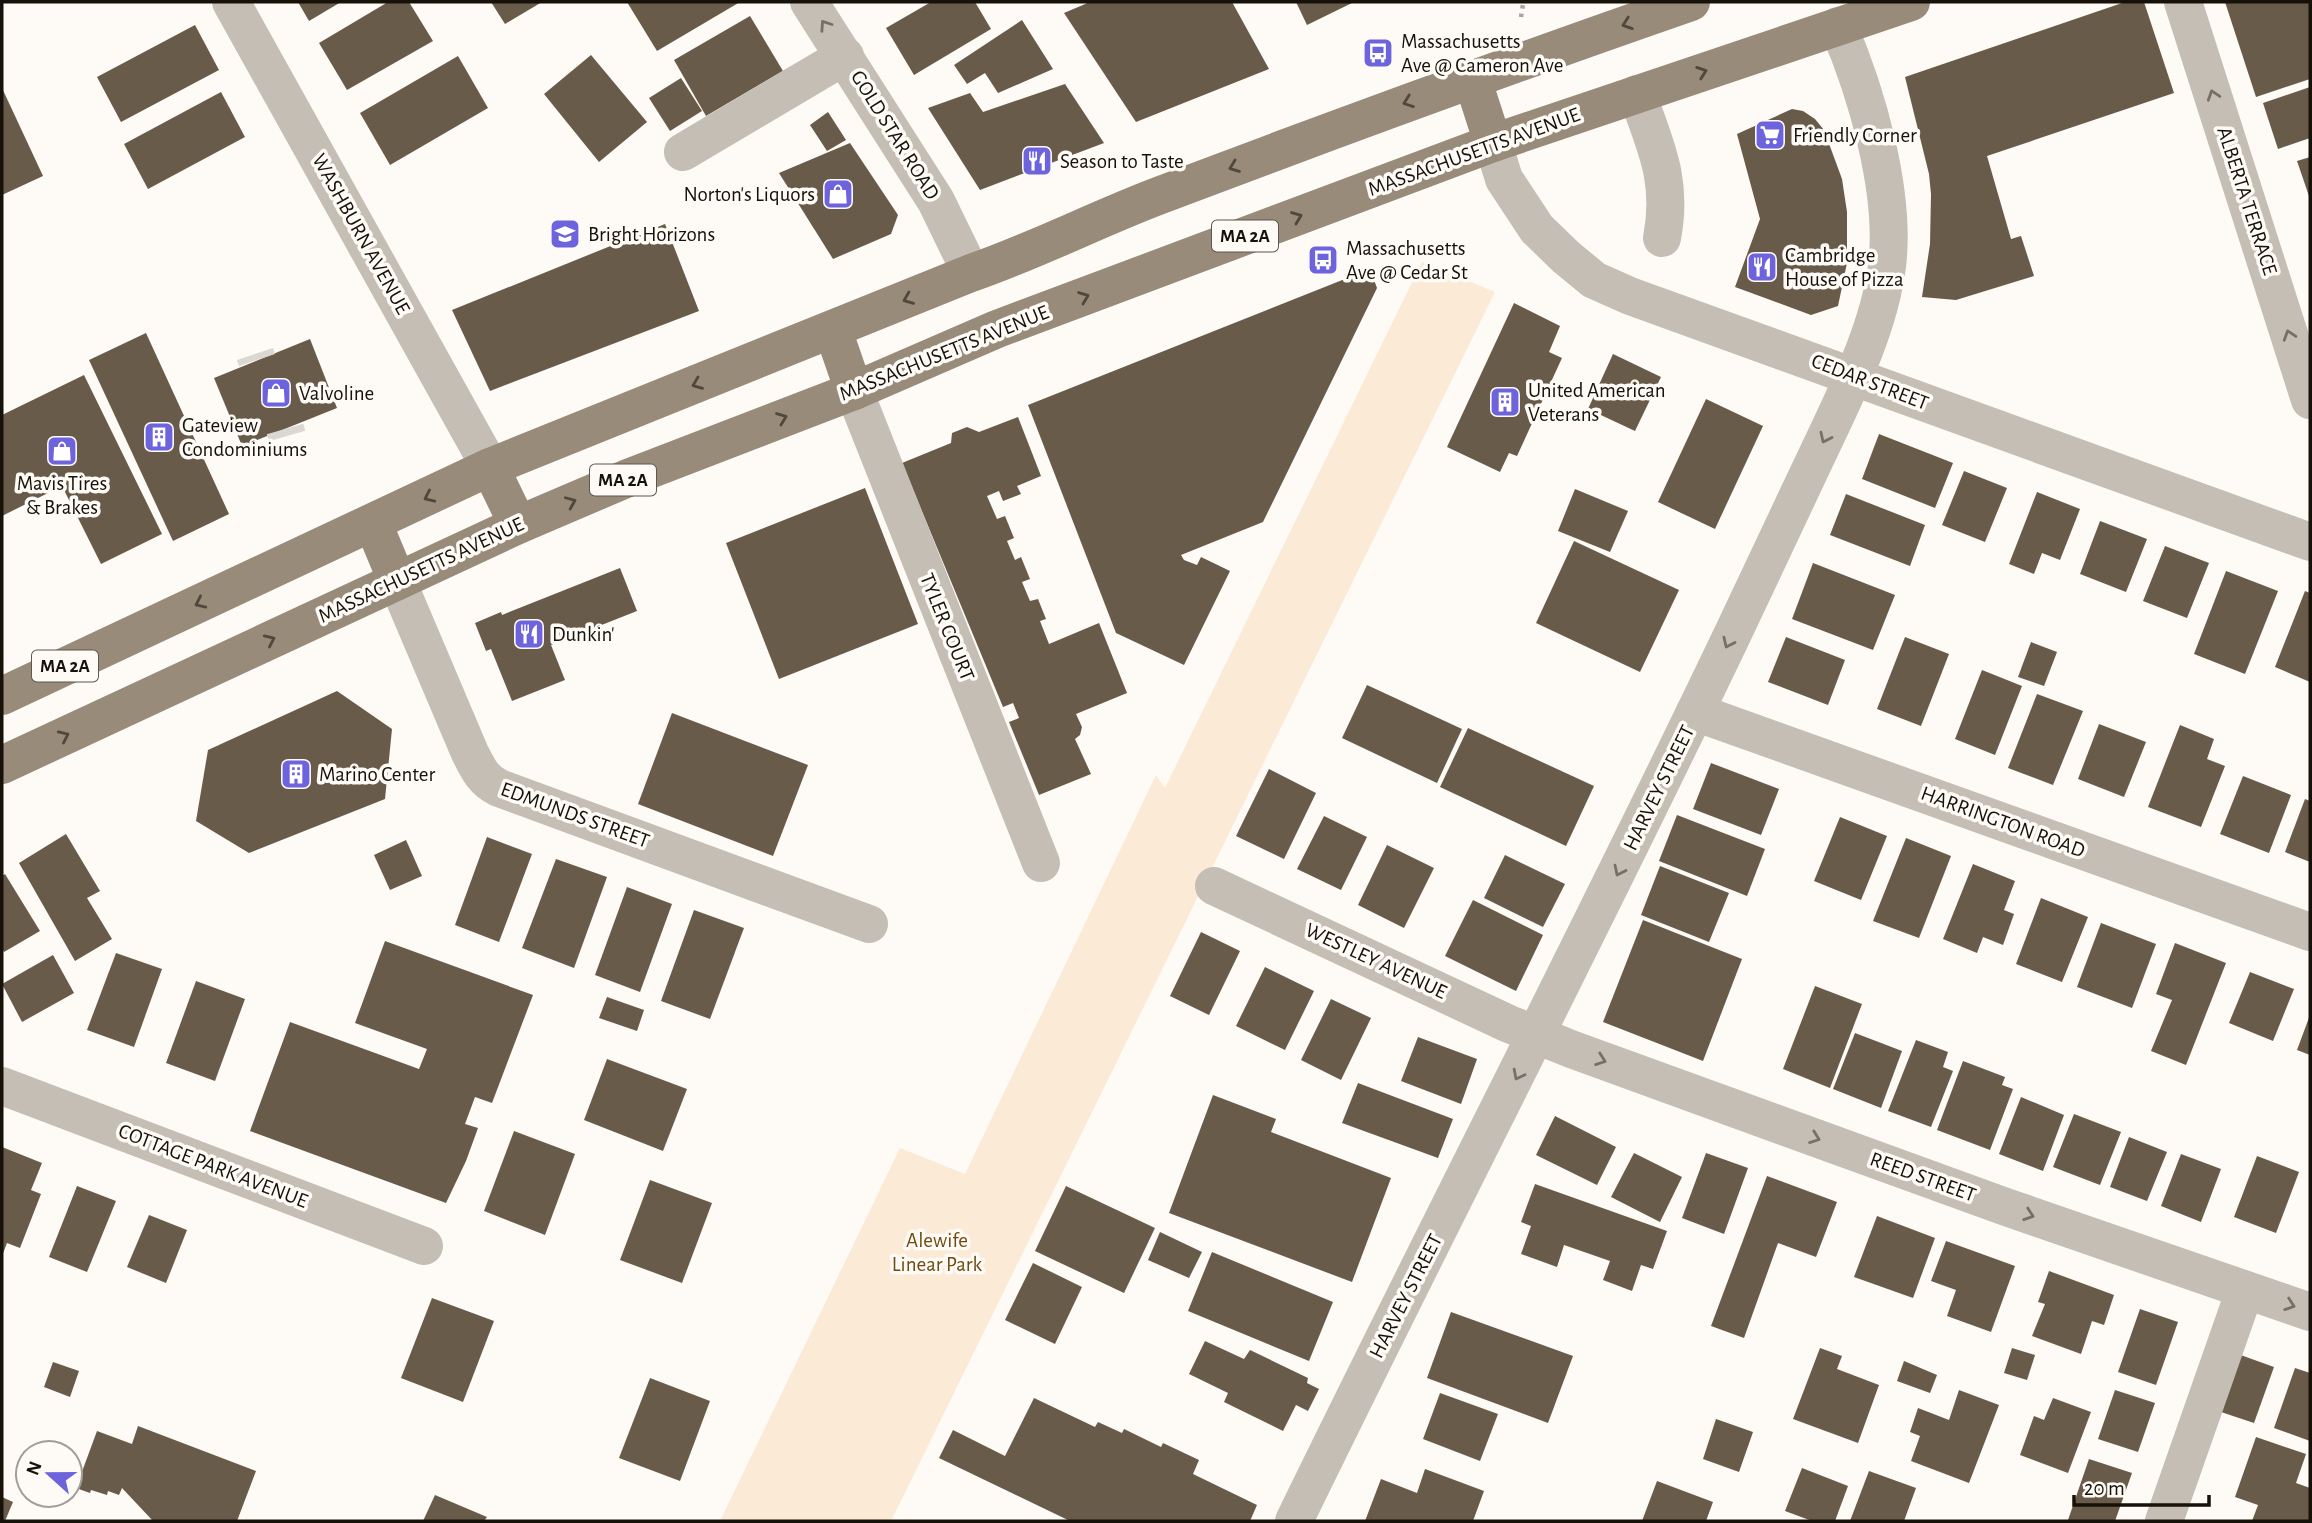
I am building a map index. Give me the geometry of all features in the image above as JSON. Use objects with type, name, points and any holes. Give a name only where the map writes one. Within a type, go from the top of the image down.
[{"type":"main road","name":"MA 2A","points":[[2,696],[490,467],[1011,259],[1149,200],[1472,78],[1692,2]]},
{"type":"main road","name":"MASSACHUSETTS AVENUE","points":[[2,765],[518,525],[628,478],[854,390],[997,329],[1493,143],[1637,94],[1832,14],[1910,2]]},
{"type":"main road","points":[[1472,78],[1493,143]]},
{"type":"main road","points":[[971,273],[997,329]]},
{"type":"main road","points":[[833,330],[854,390]]},
{"type":"main road","points":[[490,467],[518,525]]},
{"type":"main road","points":[[373,523],[397,581]]},
{"type":"street","name":"WASHBURN AVENUE","points":[[231,2],[490,467]]},
{"type":"street","name":"GOLD STAR ROAD","points":[[809,2],[936,201],[971,273]]},
{"type":"street","name":"ALBERTA TERRACE","points":[[2183,2],[2310,400]]},
{"type":"street","name":"HARVEY STREET","points":[[1294,1521],[1537,1036],[1695,712],[1853,376],[1877,314],[1888,262],[1888,223],[1884,188],[1874,136],[1858,77],[1832,14]]},
{"type":"street","points":[[683,152],[845,56]]},
{"type":"street","points":[[1637,94],[1665,177],[1667,205],[1662,238]]},
{"type":"street","name":"CEDAR STREET","points":[[1493,143],[1504,179],[1537,229],[1594,280],[1630,296],[2310,542]]},
{"type":"street","name":"TYLER COURT","points":[[854,390],[1041,863]]},
{"type":"street","name":"EDMUNDS STREET","points":[[397,581],[470,753],[478,770],[488,781],[499,788],[869,924]]},
{"type":"street","name":"HARRINGTON ROAD","points":[[1695,712],[2310,932]]},
{"type":"street","name":"WESTLEY AVENUE","points":[[1214,886],[1537,1036]]},
{"type":"street","name":"REED STREET","points":[[1537,1036],[2007,1208],[2310,1312]]},
{"type":"street","name":"COTTAGE PARK AVENUE","points":[[2,1086],[424,1246]]},
{"type":"street","points":[[2164,1521],[2245,1290]]},
{"type":"green space","name":"Alewife Linear Park","points":[[1422,262],[1495,292],[891,1521],[720,1521],[900,1148],[965,1174],[1156,775],[1165,788]]},
{"type":"building","points":[[298,2],[341,2],[309,21]]},
{"type":"building","points":[[388,2],[409,2],[433,41],[347,90],[319,43]]},
{"type":"building","points":[[491,2],[542,2],[505,24]]},
{"type":"building","points":[[627,2],[740,2],[657,51]]},
{"type":"building","points":[[931,2],[975,2],[991,29],[914,75],[886,28]]},
{"type":"building","points":[[1090,2],[1232,2],[1269,69],[1136,122],[1064,13]]},
{"type":"building","points":[[1296,2],[1354,2],[1307,25]]},
{"type":"building","points":[[2125,2],[2144,2],[2174,93],[1987,156],[2011,239],[2021,236],[2034,276],[1956,300],[1922,297],[1930,244],[1931,194],[1929,174],[1905,77]]},
{"type":"building","points":[[2225,2],[2310,2],[2310,79],[2256,97]]},
{"type":"building","points":[[750,16],[783,71],[706,116],[674,60]]},
{"type":"building","points":[[1022,20],[1053,69],[998,93],[985,73],[967,84],[954,65]]},
{"type":"building","points":[[195,25],[219,70],[121,122],[97,77]]},
{"type":"building","points":[[591,55],[647,122],[599,162],[544,94]]},
{"type":"building","points":[[458,56],[488,108],[390,165],[360,113]]},
{"type":"building","points":[[681,78],[702,111],[670,131],[649,98]]},
{"type":"building","points":[[1065,84],[1104,143],[980,190],[928,108],[970,93],[983,112]]},
{"type":"building","points":[[2310,87],[2310,138],[2278,149],[2263,103]]},
{"type":"building","points":[[2,88],[43,176],[2,195]]},
{"type":"building","points":[[221,92],[245,137],[148,189],[124,144]]},
{"type":"building","points":[[1792,109],[1803,111],[1815,119],[1824,130],[1842,179],[1847,212],[1847,263],[1838,306],[1811,315],[1735,287],[1760,219],[1737,134]]},
{"type":"building","points":[[828,112],[846,140],[827,151],[810,125]]},
{"type":"building","name":"Norton's Liquors","points":[[850,143],[898,215],[891,234],[833,259],[779,173]]},
{"type":"building","points":[[2310,157],[2310,199],[2297,161]]},
{"type":"building","points":[[665,224],[699,311],[490,391],[452,310]]},
{"type":"building","points":[[1370,269],[1377,288],[1263,522],[1181,555],[1184,560],[1197,565],[1201,557],[1230,571],[1184,665],[1116,633],[1028,405]]},
{"type":"building","name":"United American Veterans","points":[[1514,303],[1560,326],[1549,352],[1562,358],[1517,456],[1509,453],[1500,472],[1447,447]]},
{"type":"building","name":"Gateview Condominiums","points":[[146,333],[229,514],[173,541],[89,360]]},
{"type":"building","name":"Valvoline","points":[[310,339],[337,408],[242,446],[214,378]]},
{"type":"building","points":[[1613,354],[1661,377],[1635,431],[1588,409]]},
{"type":"building","name":"Mavis Tires & Brakes","points":[[84,375],[162,534],[101,564],[62,486],[2,516],[2,415]]},
{"type":"building","points":[[1706,399],[1763,426],[1715,529],[1658,502]]},
{"type":"building","points":[[1018,417],[1041,476],[1017,486],[1021,494],[1003,501],[999,491],[987,496],[997,519],[1005,516],[1014,538],[1007,541],[1015,560],[1021,557],[1030,579],[1022,582],[1030,601],[1038,599],[1046,619],[1040,621],[1049,644],[1099,623],[1127,693],[1076,714],[1082,727],[1080,735],[1075,739],[1091,774],[1039,795],[1009,722],[1019,718],[1013,703],[1003,707],[902,463],[951,443],[952,433],[967,427],[979,432]]},
{"type":"building","points":[[1879,434],[1953,463],[1935,508],[1862,479]]},
{"type":"building","points":[[1964,471],[2007,488],[1985,542],[1942,525]]},
{"type":"building","points":[[865,488],[918,624],[779,679],[726,543]]},
{"type":"building","points":[[1575,489],[1628,511],[1610,552],[1558,531]]},
{"type":"building","points":[[2037,492],[2080,509],[2060,560],[2042,553],[2034,574],[2009,564]]},
{"type":"building","points":[[1846,494],[1925,525],[1910,566],[1830,535]]},
{"type":"building","points":[[2100,521],[2147,539],[2126,592],[2080,574]]},
{"type":"building","points":[[1574,541],[1679,590],[1640,672],[1536,623]]},
{"type":"building","points":[[2165,546],[2209,563],[2187,618],[2143,601]]},
{"type":"building","points":[[1813,563],[1895,595],[1873,650],[1792,619]]},
{"type":"building","name":"Dunkin'","points":[[620,568],[637,611],[551,645],[565,680],[512,701],[491,649],[486,651],[475,623]]},
{"type":"building","points":[[2226,571],[2278,591],[2245,674],[2194,654]]},
{"type":"building","points":[[2305,591],[2310,593],[2310,682],[2275,667]]},
{"type":"building","points":[[1786,637],[1845,660],[1828,705],[1768,682]]},
{"type":"building","points":[[1905,637],[1949,654],[1921,726],[1877,709]]},
{"type":"building","points":[[2031,642],[2057,652],[2044,686],[2018,677]]},
{"type":"building","points":[[1982,670],[2022,686],[1995,755],[1955,739]]},
{"type":"building","points":[[1367,685],[1462,729],[1437,783],[1342,738]]},
{"type":"building","name":"Marino Center","points":[[337,691],[392,729],[385,799],[249,853],[196,821],[208,750]]},
{"type":"building","points":[[2037,694],[2083,711],[2053,785],[2008,768]]},
{"type":"building","points":[[672,713],[808,765],[773,856],[638,804]]},
{"type":"building","points":[[2099,724],[2146,742],[2124,797],[2078,779]]},
{"type":"building","points":[[2180,725],[2214,739],[2207,759],[2225,766],[2201,827],[2148,807]]},
{"type":"building","points":[[1468,728],[1594,786],[1566,846],[1440,787]]},
{"type":"building","points":[[1711,763],[1779,789],[1761,835],[1693,809]]},
{"type":"building","points":[[1269,769],[1316,793],[1284,859],[1236,836]]},
{"type":"building","points":[[2243,776],[2291,795],[2269,853],[2220,834]]},
{"type":"building","points":[[2305,799],[2310,801],[2310,862],[2285,852]]},
{"type":"building","points":[[1677,815],[1765,849],[1747,896],[1659,861]]},
{"type":"building","points":[[1324,816],[1367,837],[1341,890],[1297,869]]},
{"type":"building","points":[[1840,817],[1887,836],[1861,900],[1814,881]]},
{"type":"building","points":[[66,834],[100,891],[87,898],[112,939],[75,961],[19,863]]},
{"type":"building","points":[[487,837],[532,854],[499,942],[455,925]]},
{"type":"building","points":[[1906,838],[1951,856],[1919,938],[1873,921]]},
{"type":"building","points":[[406,840],[422,876],[390,890],[374,855]]},
{"type":"building","points":[[1387,845],[1434,868],[1404,928],[1358,905]]},
{"type":"building","points":[[1505,855],[1565,884],[1543,927],[1484,898]]},
{"type":"building","points":[[556,859],[607,877],[574,968],[522,948]]},
{"type":"building","points":[[1973,864],[2015,881],[2004,910],[2014,914],[2003,945],[1983,937],[1977,953],[1943,939]]},
{"type":"building","points":[[1660,866],[1729,893],[1709,942],[1641,915]]},
{"type":"building","points":[[5,874],[40,931],[4,952],[2,876]]},
{"type":"building","points":[[627,887],[672,904],[640,992],[595,975]]},
{"type":"building","points":[[2041,898],[2088,917],[2062,982],[2016,964]]},
{"type":"building","points":[[1473,900],[1543,935],[1516,991],[1445,956]]},
{"type":"building","points":[[694,910],[744,928],[710,1019],[661,1001]]},
{"type":"building","points":[[1643,920],[1742,959],[1703,1061],[1603,1022]]},
{"type":"building","points":[[2101,923],[2156,944],[2132,1008],[2077,987]]},
{"type":"building","points":[[1201,932],[1240,951],[1209,1015],[1170,996]]},
{"type":"building","points":[[385,941],[533,995],[492,1103],[475,1097],[465,1124],[478,1128],[446,1203],[250,1131],[290,1022],[419,1069],[427,1049],[355,1023]]},
{"type":"building","points":[[2175,943],[2226,963],[2186,1065],[2151,1051],[2172,1000],[2156,994]]},
{"type":"building","points":[[116,953],[162,969],[134,1047],[87,1030]]},
{"type":"building","points":[[53,955],[74,993],[22,1022],[2,984]]},
{"type":"building","points":[[1265,967],[1314,991],[1285,1050],[1236,1026]]},
{"type":"building","points":[[2250,972],[2294,989],[2273,1041],[2229,1023]]},
{"type":"building","points":[[196,981],[245,999],[215,1081],[166,1063]]},
{"type":"building","points":[[1815,986],[1862,1004],[1830,1088],[1783,1069]]},
{"type":"building","points":[[607,997],[644,1010],[637,1031],[599,1018]]},
{"type":"building","points":[[1331,999],[1371,1018],[1341,1080],[1301,1060]]},
{"type":"building","points":[[2310,1015],[2310,1055],[2297,1050]]},
{"type":"building","points":[[1855,1033],[1902,1051],[1881,1108],[1833,1089]]},
{"type":"building","points":[[1418,1037],[1477,1059],[1461,1104],[1401,1081]]},
{"type":"building","points":[[1916,1040],[1948,1052],[1943,1067],[1953,1071],[1931,1127],[1888,1111]]},
{"type":"building","points":[[607,1059],[687,1089],[663,1151],[584,1120]]},
{"type":"building","points":[[1963,1061],[2005,1077],[2002,1085],[2013,1089],[1990,1150],[1937,1130]]},
{"type":"building","points":[[1358,1083],[1453,1119],[1438,1158],[1342,1123]]},
{"type":"building","points":[[1213,1095],[1276,1119],[1271,1132],[1391,1178],[1352,1282],[1169,1213]]},
{"type":"building","points":[[2021,1097],[2064,1115],[2043,1171],[1999,1154]]},
{"type":"building","points":[[2074,1114],[2121,1132],[2100,1185],[2053,1167]]},
{"type":"building","points":[[1555,1116],[1616,1147],[1597,1185],[1536,1155]]},
{"type":"building","points":[[514,1131],[575,1154],[545,1235],[484,1211]]},
{"type":"building","points":[[2129,1137],[2167,1152],[2147,1201],[2110,1187]]},
{"type":"building","points":[[2,1147],[42,1163],[31,1190],[41,1194],[20,1248],[7,1243],[2,1256]]},
{"type":"building","points":[[1634,1153],[1682,1177],[1660,1222],[1611,1197]]},
{"type":"building","points":[[1706,1153],[1748,1168],[1724,1234],[1682,1218]]},
{"type":"building","points":[[2181,1154],[2221,1169],[2201,1222],[2161,1206]]},
{"type":"building","points":[[2257,1156],[2299,1172],[2276,1233],[2234,1217]]},
{"type":"building","points":[[1767,1176],[1837,1202],[1816,1257],[1778,1243],[1744,1338],[1711,1326]]},
{"type":"building","points":[[650,1180],[712,1203],[682,1283],[620,1260]]},
{"type":"building","points":[[1535,1184],[1667,1231],[1653,1269],[1641,1265],[1632,1291],[1603,1280],[1610,1261],[1564,1245],[1557,1267],[1521,1254],[1531,1226],[1521,1222]]},
{"type":"building","points":[[77,1186],[116,1201],[87,1272],[49,1257]]},
{"type":"building","points":[[1066,1186],[1155,1228],[1124,1293],[1035,1251]]},
{"type":"building","points":[[149,1215],[187,1230],[166,1283],[127,1267]]},
{"type":"building","points":[[1877,1216],[1935,1238],[1913,1298],[1854,1277]]},
{"type":"building","points":[[1160,1232],[1202,1252],[1189,1278],[1148,1260]]},
{"type":"building","points":[[1946,1241],[2015,1266],[1991,1332],[1947,1316],[1956,1290],[1931,1281]]},
{"type":"building","points":[[1212,1252],[1333,1302],[1309,1361],[1188,1311]]},
{"type":"building","points":[[1033,1263],[1082,1287],[1055,1344],[1005,1320]]},
{"type":"building","points":[[2049,1271],[2114,1295],[2104,1325],[2092,1321],[2081,1354],[2032,1336],[2045,1304],[2038,1302]]},
{"type":"building","points":[[432,1298],[494,1321],[463,1402],[401,1378]]},
{"type":"building","points":[[2140,1309],[2178,1322],[2156,1385],[2118,1372]]},
{"type":"building","points":[[1451,1312],[1573,1356],[1548,1423],[1427,1378]]},
{"type":"building","points":[[1205,1341],[1244,1359],[1250,1350],[1308,1378],[1307,1383],[1319,1389],[1308,1411],[1296,1405],[1283,1431],[1224,1402],[1228,1393],[1189,1374]]},
{"type":"building","points":[[1820,1348],[1842,1356],[1837,1369],[1879,1385],[1858,1443],[1793,1419]]},
{"type":"building","points":[[2012,1348],[2035,1355],[2027,1380],[2004,1373]]},
{"type":"building","points":[[2235,1353],[2274,1367],[2254,1423],[2215,1410]]},
{"type":"building","points":[[1904,1361],[1937,1375],[1930,1393],[1897,1381]]},
{"type":"building","points":[[53,1362],[79,1371],[70,1397],[44,1387]]},
{"type":"building","points":[[2295,1368],[2310,1373],[2310,1441],[2274,1428]]},
{"type":"building","points":[[650,1378],[710,1401],[680,1481],[619,1458]]},
{"type":"building","points":[[1959,1390],[1999,1405],[1969,1483],[1911,1461],[1920,1436],[1910,1432],[1918,1408],[1949,1420]]},
{"type":"building","points":[[2115,1390],[2155,1403],[2138,1452],[2098,1439]]},
{"type":"building","points":[[1440,1393],[1498,1414],[1480,1461],[1423,1439]]},
{"type":"building","points":[[1034,1398],[1095,1427],[1098,1422],[1122,1433],[1124,1429],[1161,1447],[1163,1443],[1199,1460],[1193,1474],[1257,1505],[1250,1521],[1070,1521],[939,1458],[953,1430],[1005,1456]]},
{"type":"building","points":[[2053,1398],[2091,1412],[2068,1473],[2020,1455],[2034,1416],[2044,1420]]},
{"type":"building","points":[[1716,1419],[1753,1432],[1739,1472],[1703,1459]]},
{"type":"building","points":[[138,1426],[256,1471],[237,1521],[153,1521],[122,1488],[119,1495],[108,1491],[107,1495],[84,1491],[84,1466],[97,1431],[132,1444]]},
{"type":"building","points":[[2256,1437],[2306,1454],[2296,1483],[2310,1488],[2310,1521],[2252,1521],[2258,1505],[2235,1497]]},
{"type":"building","points":[[2089,1459],[2132,1473],[2115,1521],[2068,1520]]},
{"type":"building","points":[[1802,1468],[1848,1486],[1835,1521],[1812,1521],[1785,1511]]},
{"type":"building","points":[[1425,1469],[1484,1491],[1473,1521],[1365,1521],[1381,1479],[1417,1493]]},
{"type":"building","points":[[1869,1471],[1916,1488],[1904,1521],[1850,1521]]},
{"type":"building","points":[[1657,1481],[1713,1502],[1706,1521],[1642,1521]]},
{"type":"building","points":[[435,1495],[487,1517],[484,1521],[423,1521]]},
{"type":"building","points":[[2,1497],[13,1502],[5,1521],[2,1521]]},
{"type":"tunnel","points":[[255,354],[257,360]]},
{"type":"tunnel","points":[[285,429],[287,436]]},
{"type":"place","name":"Massachusetts Ave @ Cameron Ave","points":[[1378,53]]},
{"type":"place","name":"Friendly Corner","points":[[1770,135]]},
{"type":"place","name":"Season to Taste","points":[[1037,161]]},
{"type":"place","name":"Norton's Liquors","points":[[838,194]]},
{"type":"place","name":"Bright Horizons","points":[[565,234]]},
{"type":"place","name":"Massachusetts Ave @ Cedar St","points":[[1323,260]]},
{"type":"place","name":"Cambridge House of Pizza","points":[[1762,267]]},
{"type":"place","name":"Valvoline","points":[[276,393]]},
{"type":"place","name":"United American Veterans","points":[[1505,402]]},
{"type":"place","name":"Gateview Condominiums","points":[[159,437]]},
{"type":"place","name":"Mavis Tires & Brakes","points":[[62,451]]},
{"type":"place","name":"Dunkin'","points":[[529,634]]},
{"type":"place","name":"Marino Center","points":[[296,774]]}]
